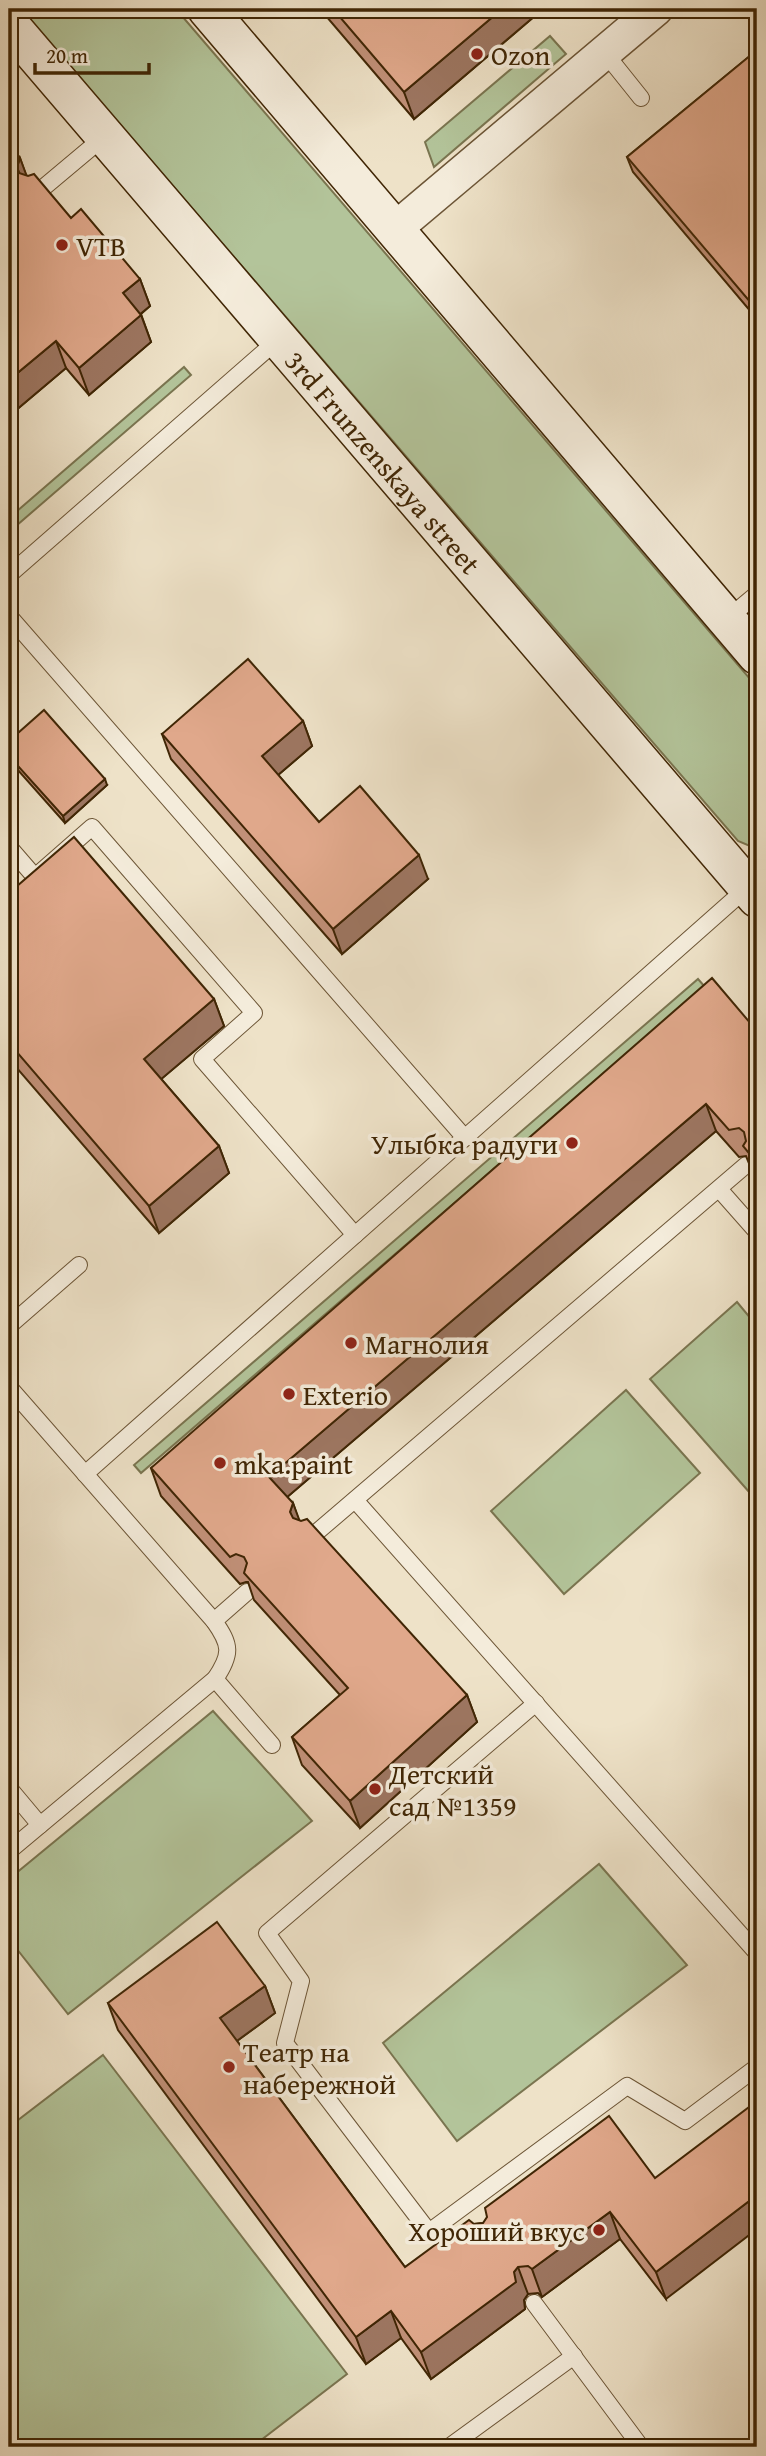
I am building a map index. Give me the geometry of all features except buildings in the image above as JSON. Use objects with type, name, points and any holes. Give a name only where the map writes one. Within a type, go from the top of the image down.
[{"type":"street","points":[[206,9],[757,654]]},
{"type":"street","points":[[396,229],[656,9]]},
{"type":"street","name":"3rd Frunzenskaya street","points":[[9,24],[754,888]]},
{"type":"lane","points":[[605,52],[641,98]]},
{"type":"lane","points":[[37,194],[105,136]]},
{"type":"lane","points":[[9,575],[280,338]]},
{"type":"lane","points":[[727,619],[757,594]]},
{"type":"lane","points":[[9,617],[465,1138]]},
{"type":"lane","points":[[9,847],[35,877],[92,827],[254,1013],[202,1059],[355,1236]]},
{"type":"lane","points":[[85,1474],[465,1138],[754,888]]},
{"type":"lane","points":[[310,1538],[746,1165]]},
{"type":"lane","points":[[719,1189],[757,1232]]},
{"type":"lane","points":[[9,1326],[79,1265]]},
{"type":"lane","points":[[9,1387],[214,1621],[227,1640],[227,1661],[215,1679],[9,1851]]},
{"type":"lane","points":[[355,1500],[757,1953]]},
{"type":"lane","points":[[214,1621],[247,1592]]},
{"type":"lane","points":[[215,1679],[272,1745]]},
{"type":"lane","points":[[536,1703],[267,1934],[301,1982],[285,2043],[429,2232],[627,2086],[685,2122],[757,2067]]},
{"type":"lane","points":[[9,1788],[40,1825]]},
{"type":"lane","points":[[462,2207],[475,2224]]},
{"type":"lane","points":[[534,2303],[641,2447]]},
{"type":"lane","points":[[449,2447],[574,2356]]},
{"type":"green space","points":[[20,9],[176,9],[757,687],[757,849],[738,841]]},
{"type":"green space","points":[[550,36],[566,54],[434,167],[425,142]]},
{"type":"green space","points":[[184,367],[191,375],[9,532],[9,518]]},
{"type":"green space","points":[[698,979],[705,987],[141,1473],[134,1465]]},
{"type":"green space","points":[[737,1302],[757,1326],[757,1501],[650,1379]]},
{"type":"green space","points":[[626,1390],[700,1473],[564,1594],[491,1511]]},
{"type":"green space","points":[[213,1711],[312,1821],[68,2014],[9,1939],[9,1879]]},
{"type":"green space","points":[[599,1864],[687,1965],[457,2141],[383,2043]]},
{"type":"green space","points":[[103,2055],[347,2374],[252,2447],[9,2447],[9,2127]]},
{"type":"place","name":"Ozon","points":[[477,54]]},
{"type":"place","name":"VTB","points":[[62,245]]},
{"type":"place","name":"Улыбка радуги","points":[[572,1143]]},
{"type":"place","name":"Магнолия","points":[[351,1343]]},
{"type":"place","name":"Exterio","points":[[289,1394]]},
{"type":"place","name":"mka.paint","points":[[220,1463]]},
{"type":"place","name":"Детский сад №1359","points":[[375,1789]]},
{"type":"place","name":"Театр на набережной","points":[[229,2067]]},
{"type":"place","name":"Хороший вкус","points":[[599,2230]]}]
